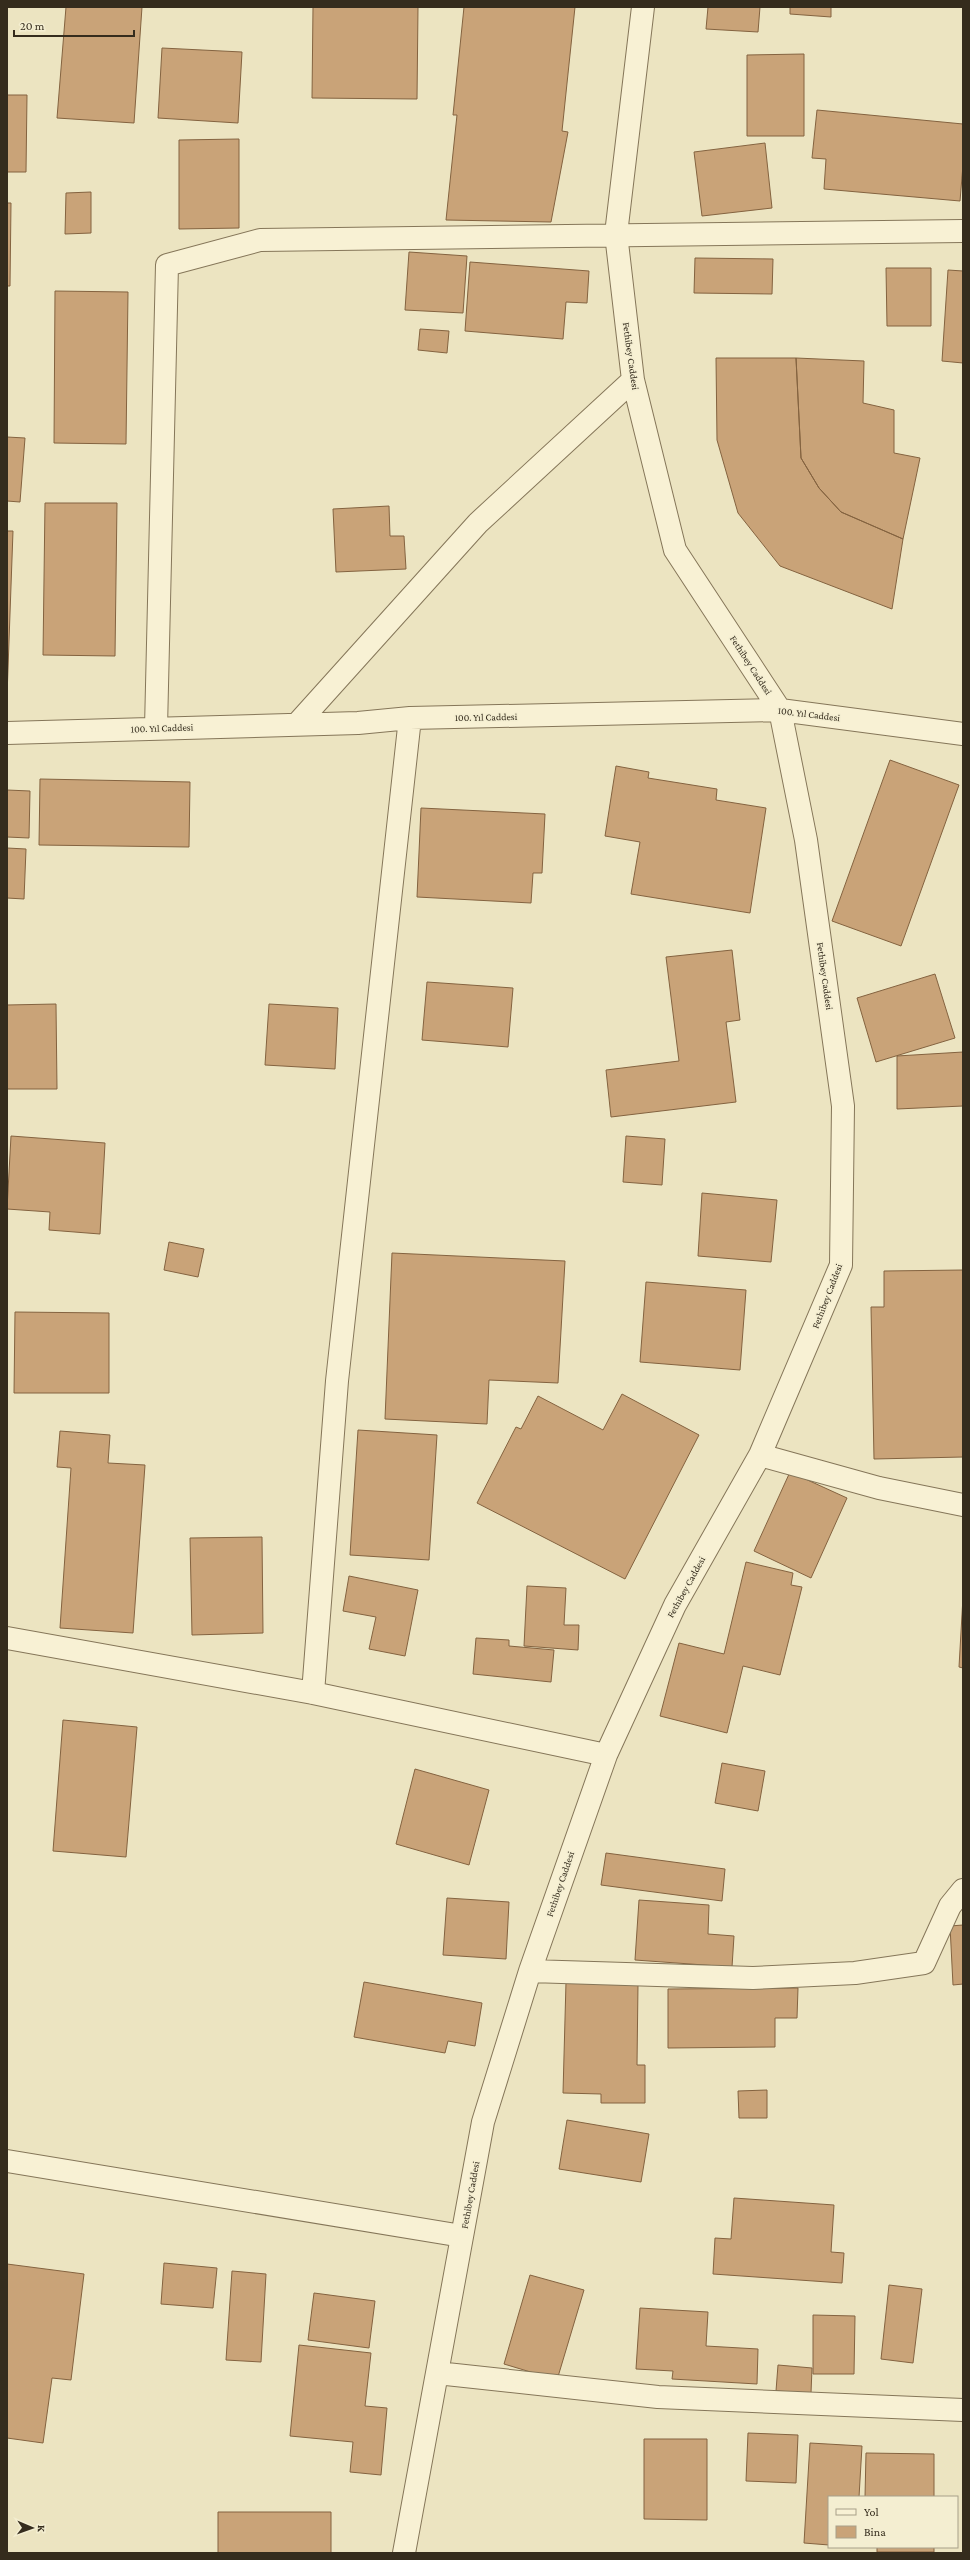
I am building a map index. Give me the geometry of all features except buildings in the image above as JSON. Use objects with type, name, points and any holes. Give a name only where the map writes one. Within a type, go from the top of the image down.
[{"type":"street","name":"Fethibey Caddesi","points":[[404,2553],[483,2122],[530,1971],[606,1755],[675,1605],[760,1455],[841,1265],[843,1106],[806,840],[780,710],[675,550],[633,380],[616,234],[643,7]]},
{"type":"street","points":[[156,728],[167,266],[260,240],[616,234],[963,231]]},
{"type":"street","points":[[297,724],[478,523],[633,380]]},
{"type":"street","name":"100. Yıl Caddesi","points":[[7,733],[358,723],[410,718],[780,710],[963,734]]},
{"type":"street","points":[[313,1693],[337,1381],[410,718]]},
{"type":"street","points":[[760,1455],[879,1488],[963,1504]]},
{"type":"street","points":[[7,1638],[313,1693],[606,1755]]},
{"type":"street","points":[[530,1971],[753,1978],[854,1973],[924,1963],[950,1906],[963,1890]]},
{"type":"street","points":[[7,2161],[462,2236]]},
{"type":"street","points":[[437,2373],[658,2398],[963,2410]]}]
